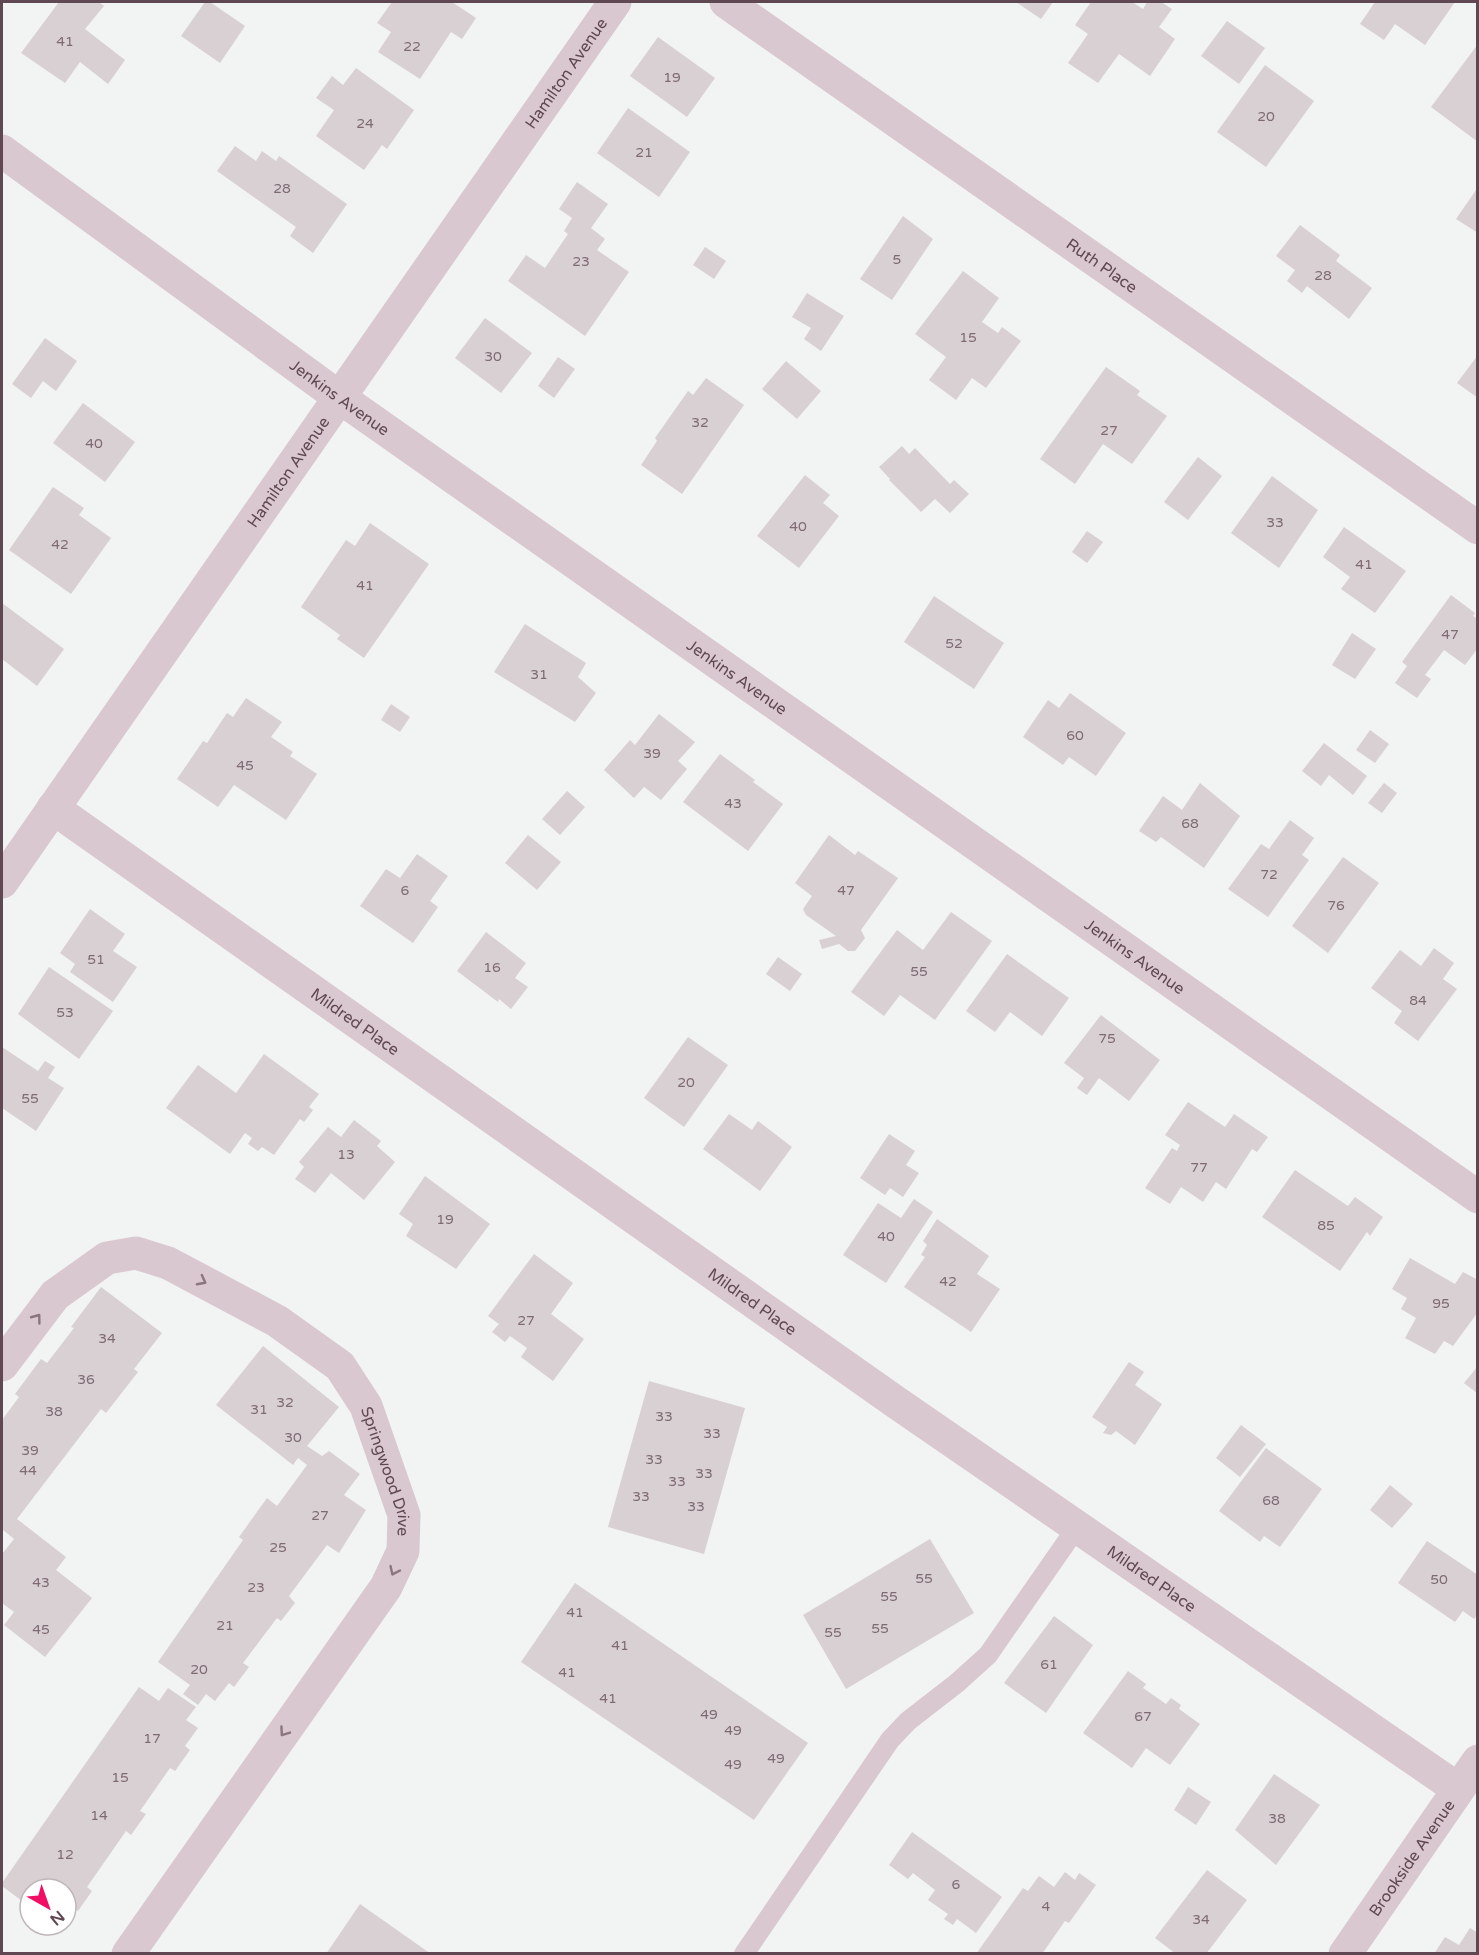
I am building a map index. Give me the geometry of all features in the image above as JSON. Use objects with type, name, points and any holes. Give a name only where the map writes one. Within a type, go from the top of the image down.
[{"type":"street","name":"Hamilton Avenue","points":[[2,882],[615,2]]},
{"type":"street","name":"Ruth Place","points":[[726,2],[1478,528]]},
{"type":"street","name":"Jenkins Avenue","points":[[2,151],[339,397],[1478,1197]]},
{"type":"street","name":"Mildred Place","points":[[53,808],[887,1396],[1458,1789]]},
{"type":"street","name":"Springwood Drive","points":[[2,1365],[55,1295],[107,1258],[136,1253],[168,1263],[277,1321],[340,1366],[366,1406],[404,1515],[403,1551],[386,1587],[128,1953]]},
{"type":"street","name":"Brookside Avenue","points":[[1345,1953],[1478,1761]]},
{"type":"lane","points":[[744,1953],[890,1740],[908,1721],[957,1683],[988,1654],[1077,1527]]},
{"type":"building","points":[[59,2],[99,2],[104,6],[85,29],[125,60],[108,84],[80,62],[65,83],[21,53]]},
{"type":"building","points":[[205,2],[210,2],[245,26],[220,63],[181,36]]},
{"type":"building","points":[[392,2],[452,2],[476,18],[462,39],[451,32],[420,79],[378,52],[391,32],[377,23]]},
{"type":"building","points":[[1016,2],[1053,2],[1041,19]]},
{"type":"building","points":[[1091,2],[1132,2],[1143,9],[1147,2],[1161,2],[1172,9],[1159,27],[1175,39],[1150,76],[1119,54],[1098,83],[1068,63],[1088,34],[1075,25]]},
{"type":"building","points":[[1375,2],[1455,2],[1425,45],[1395,24],[1384,40],[1360,24]]},
{"type":"building","points":[[1227,21],[1265,48],[1239,84],[1201,56]]},
{"type":"building","points":[[658,37],[715,78],[687,117],[630,76]]},
{"type":"building","points":[[1478,44],[1477,94],[1478,142],[1431,107]]},
{"type":"building","points":[[1265,65],[1314,101],[1266,167],[1217,132]]},
{"type":"building","points":[[356,68],[414,110],[387,149],[382,145],[364,170],[316,136],[334,110],[316,98],[332,76],[343,85]]},
{"type":"building","points":[[628,108],[690,152],[659,197],[597,153]]},
{"type":"building","points":[[235,146],[256,161],[262,151],[276,161],[279,156],[347,204],[313,253],[290,236],[296,227],[217,171]]},
{"type":"building","points":[[577,182],[608,204],[591,228],[605,239],[597,250],[629,272],[585,336],[508,281],[526,255],[545,268],[568,234],[564,231],[572,218],[559,209]]},
{"type":"building","points":[[1476,190],[1478,191],[1478,233],[1456,219]]},
{"type":"building","points":[[903,216],[933,239],[892,300],[860,279]]},
{"type":"building","points":[[1300,225],[1340,255],[1336,261],[1372,288],[1349,319],[1307,286],[1302,293],[1287,281],[1295,270],[1276,256]]},
{"type":"building","points":[[705,247],[726,261],[714,279],[693,265]]},
{"type":"building","points":[[963,271],[999,298],[982,322],[998,333],[1002,327],[1021,341],[986,388],[972,378],[956,400],[929,380],[946,357],[915,334]]},
{"type":"building","points":[[807,293],[844,316],[821,351],[804,339],[811,328],[792,317]]},
{"type":"building","points":[[485,318],[532,353],[501,393],[455,358]]},
{"type":"building","points":[[45,338],[77,361],[56,391],[43,381],[31,398],[12,384]]},
{"type":"building","points":[[1478,355],[1478,398],[1457,383]]},
{"type":"building","points":[[558,357],[575,369],[554,398],[538,386]]},
{"type":"building","points":[[786,361],[821,391],[797,419],[762,389]]},
{"type":"building","points":[[1106,367],[1140,391],[1137,395],[1167,416],[1132,464],[1103,444],[1075,484],[1040,459]]},
{"type":"building","points":[[706,378],[744,405],[682,494],[641,465],[657,441],[655,438],[688,391],[693,395]]},
{"type":"building","points":[[83,403],[135,442],[105,482],[53,443]]},
{"type":"building","points":[[902,446],[909,454],[915,448],[950,484],[954,480],[969,494],[950,513],[935,499],[921,512],[879,467]]},
{"type":"building","points":[[1198,457],[1222,476],[1188,520],[1164,502]]},
{"type":"building","points":[[805,475],[830,495],[823,503],[839,516],[799,568],[757,536]]},
{"type":"building","points":[[1272,476],[1318,510],[1279,568],[1231,533]]},
{"type":"building","points":[[53,487],[84,508],[79,515],[111,538],[71,594],[9,550]]},
{"type":"building","points":[[370,523],[429,564],[364,658],[337,639],[340,635],[301,607],[346,540],[355,546]]},
{"type":"building","points":[[1344,527],[1406,571],[1375,613],[1341,589],[1350,577],[1323,557]]},
{"type":"building","points":[[1087,531],[1103,542],[1087,563],[1072,552]]},
{"type":"building","points":[[1451,595],[1475,613],[1473,616],[1478,619],[1478,648],[1465,665],[1444,650],[1425,675],[1431,679],[1417,698],[1395,683],[1407,666],[1402,662]]},
{"type":"building","points":[[934,596],[1004,643],[974,689],[904,642]]},
{"type":"building","points":[[2,603],[64,649],[37,686],[2,659]]},
{"type":"building","points":[[525,624],[586,663],[578,677],[596,693],[575,722],[494,672]]},
{"type":"building","points":[[1352,633],[1376,649],[1355,679],[1332,665]]},
{"type":"building","points":[[1070,693],[1126,733],[1096,776],[1069,757],[1063,765],[1023,737],[1048,700],[1059,708]]},
{"type":"building","points":[[246,698],[282,722],[271,737],[293,752],[290,756],[317,774],[286,820],[234,785],[218,807],[177,779],[203,741],[207,743],[227,713],[233,717]]},
{"type":"building","points":[[391,704],[410,717],[400,732],[381,720]]},
{"type":"building","points":[[659,714],[695,742],[678,761],[687,769],[661,800],[644,787],[634,798],[604,770],[630,740],[635,745]]},
{"type":"building","points":[[1370,730],[1389,744],[1375,763],[1356,750]]},
{"type":"building","points":[[1324,743],[1367,776],[1353,795],[1329,775],[1321,786],[1302,771]]},
{"type":"building","points":[[720,754],[783,804],[748,851],[683,802]]},
{"type":"building","points":[[1200,783],[1240,816],[1204,868],[1161,837],[1156,842],[1139,831],[1163,796],[1182,810]]},
{"type":"building","points":[[1384,783],[1397,793],[1382,813],[1368,803]]},
{"type":"building","points":[[567,791],[585,807],[560,835],[542,819]]},
{"type":"building","points":[[1290,820],[1314,838],[1302,855],[1309,860],[1268,917],[1228,889],[1261,844],[1269,849]]},
{"type":"building","points":[[528,835],[561,862],[537,890],[505,863]]},
{"type":"building","points":[[829,835],[855,855],[858,851],[898,878],[861,930],[865,938],[855,951],[848,951],[839,944],[822,949],[819,940],[836,936],[806,915],[803,909],[812,896],[795,883]]},
{"type":"building","points":[[417,854],[448,876],[430,901],[438,907],[413,943],[360,906],[386,869],[400,878]]},
{"type":"building","points":[[1343,857],[1379,883],[1328,953],[1292,926]]},
{"type":"building","points":[[90,909],[125,934],[113,951],[137,967],[113,1002],[70,972],[75,964],[60,953]]},
{"type":"building","points":[[951,912],[992,941],[935,1020],[900,995],[884,1016],[851,992],[897,930],[923,950]]},
{"type":"building","points":[[486,932],[526,963],[515,978],[528,987],[511,1009],[457,971]]},
{"type":"building","points":[[1434,948],[1454,963],[1443,979],[1457,989],[1418,1041],[1394,1023],[1402,1011],[1371,988],[1400,950],[1421,966]]},
{"type":"building","points":[[1007,954],[1069,998],[1042,1036],[1010,1012],[995,1032],[966,1011]]},
{"type":"building","points":[[778,957],[802,974],[790,991],[766,974]]},
{"type":"building","points":[[49,967],[113,1011],[79,1059],[18,1014]]},
{"type":"building","points":[[1101,1015],[1160,1060],[1129,1101],[1099,1078],[1087,1095],[1077,1088],[1084,1078],[1064,1063]]},
{"type":"building","points":[[688,1037],[728,1065],[684,1127],[644,1098]]},
{"type":"building","points":[[2,1047],[38,1071],[45,1061],[55,1067],[48,1078],[64,1088],[36,1131],[2,1108]]},
{"type":"building","points":[[264,1054],[319,1094],[309,1107],[313,1110],[304,1122],[300,1119],[274,1155],[262,1147],[258,1151],[248,1144],[252,1138],[245,1133],[230,1154],[166,1108],[198,1065],[236,1093]]},
{"type":"building","points":[[1188,1102],[1225,1127],[1234,1114],[1268,1137],[1257,1152],[1252,1149],[1226,1189],[1216,1182],[1203,1202],[1181,1187],[1170,1204],[1145,1188],[1172,1148],[1177,1151],[1180,1145],[1165,1135]]},
{"type":"building","points":[[729,1114],[752,1130],[758,1121],[792,1147],[760,1191],[703,1149]]},
{"type":"building","points":[[354,1120],[381,1141],[377,1146],[395,1162],[364,1200],[331,1173],[315,1193],[295,1179],[304,1167],[299,1162],[328,1127],[341,1137]]},
{"type":"building","points":[[889,1134],[915,1151],[906,1165],[919,1173],[903,1197],[890,1188],[885,1195],[860,1178]]},
{"type":"building","points":[[1295,1170],[1348,1206],[1355,1197],[1383,1217],[1370,1236],[1367,1232],[1340,1271],[1262,1217]]},
{"type":"building","points":[[425,1176],[490,1224],[456,1269],[406,1236],[413,1224],[399,1214]]},
{"type":"building","points":[[914,1199],[933,1212],[886,1283],[843,1255],[878,1203],[901,1218]]},
{"type":"building","points":[[937,1219],[989,1256],[977,1274],[1000,1289],[971,1332],[904,1287],[925,1257],[921,1255],[927,1245],[923,1241]]},
{"type":"building","points":[[534,1254],[573,1283],[551,1314],[584,1339],[553,1381],[521,1357],[527,1348],[510,1336],[505,1342],[492,1332],[499,1324],[488,1316]]},
{"type":"building","points":[[1410,1258],[1455,1284],[1463,1272],[1478,1280],[1478,1312],[1453,1346],[1444,1341],[1435,1354],[1405,1338],[1416,1318],[1401,1309],[1407,1298],[1392,1289]]},
{"type":"building","points":[[101,1287],[162,1333],[134,1369],[138,1372],[106,1413],[101,1409],[17,1519],[66,1557],[56,1570],[92,1598],[45,1657],[4,1625],[14,1612],[2,1603],[2,1554],[14,1539],[2,1529],[2,1420],[19,1397],[15,1394],[41,1359],[47,1363]]},
{"type":"building","points":[[263,1346],[339,1407],[307,1446],[322,1456],[329,1451],[360,1474],[344,1495],[366,1510],[339,1553],[327,1545],[289,1596],[295,1603],[281,1621],[277,1618],[243,1663],[249,1667],[234,1687],[229,1683],[215,1701],[206,1694],[198,1705],[183,1694],[190,1685],[158,1662],[243,1540],[239,1537],[267,1498],[277,1506],[307,1465],[298,1458],[293,1465],[216,1405]]},
{"type":"building","points":[[1129,1362],[1144,1372],[1135,1385],[1162,1404],[1135,1445],[1116,1431],[1111,1435],[1103,1433],[1107,1427],[1092,1417]]},
{"type":"building","points":[[1478,1366],[1478,1394],[1464,1383]]},
{"type":"building","points":[[649,1381],[745,1408],[704,1554],[608,1527]]},
{"type":"building","points":[[1241,1425],[1266,1444],[1240,1477],[1216,1458]]},
{"type":"building","points":[[1266,1448],[1322,1489],[1280,1547],[1264,1536],[1260,1542],[1219,1511]]},
{"type":"building","points":[[1390,1485],[1413,1504],[1392,1528],[1370,1510]]},
{"type":"building","points":[[930,1539],[974,1613],[846,1689],[803,1615]]},
{"type":"building","points":[[1427,1541],[1478,1575],[1478,1614],[1474,1619],[1463,1611],[1455,1622],[1398,1583]]},
{"type":"building","points":[[575,1583],[808,1743],[754,1820],[521,1662]]},
{"type":"building","points":[[1054,1616],[1093,1645],[1046,1713],[1004,1683]]},
{"type":"building","points":[[1128,1671],[1146,1684],[1143,1688],[1166,1704],[1171,1698],[1181,1705],[1179,1709],[1200,1724],[1170,1765],[1146,1748],[1132,1768],[1083,1733]]},
{"type":"building","points":[[139,1687],[159,1701],[168,1688],[196,1707],[186,1720],[198,1728],[185,1746],[190,1750],[175,1771],[170,1768],[140,1811],[146,1814],[131,1835],[126,1831],[87,1887],[92,1891],[78,1911],[78,1877],[18,1877],[18,1898],[2,1886]]},
{"type":"building","points":[[1274,1774],[1320,1805],[1276,1865],[1235,1830]]},
{"type":"building","points":[[1188,1787],[1211,1802],[1196,1825],[1174,1810]]},
{"type":"building","points":[[912,1832],[1002,1897],[976,1933],[957,1919],[953,1925],[944,1919],[948,1914],[928,1900],[935,1890],[913,1873],[908,1879],[889,1865]]},
{"type":"building","points":[[1207,1870],[1247,1900],[1206,1954],[1176,1954],[1155,1938]]},
{"type":"building","points":[[1065,1872],[1075,1880],[1079,1873],[1096,1885],[1069,1923],[1065,1921],[1042,1954],[976,1954],[1023,1888],[1028,1891],[1039,1876],[1054,1887]]},
{"type":"building","points":[[360,1904],[431,1954],[326,1954]]},
{"type":"building","points":[[1470,1928],[1478,1933],[1478,1954],[1434,1954],[1445,1937],[1459,1945]]}]
